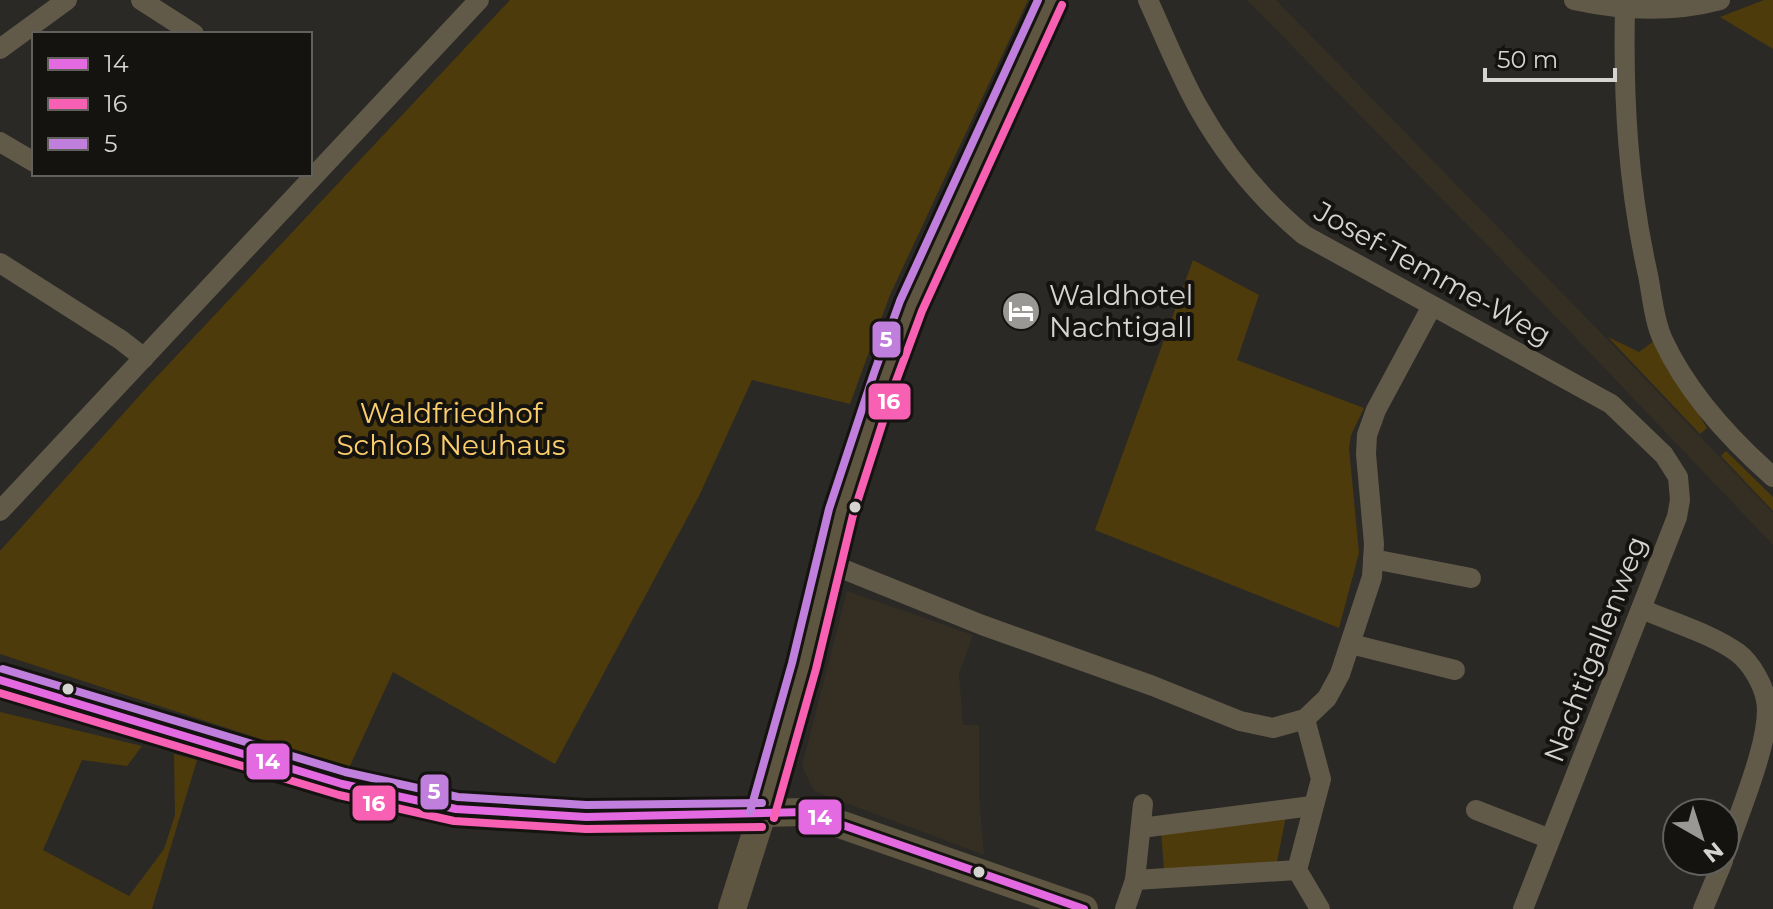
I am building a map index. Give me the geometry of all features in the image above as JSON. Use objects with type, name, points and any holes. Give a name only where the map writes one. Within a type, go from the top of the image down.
[{"type":"main road","points":[[732,909],[804,666],[828,563],[857,461],[911,306],[1051,0]]},
{"type":"main road","points":[[0,680],[337,783],[456,809],[586,817],[805,812],[1084,909]]},
{"type":"street","points":[[36,32],[67,0]]},
{"type":"street","points":[[141,0],[191,32]]},
{"type":"street","points":[[0,511],[479,0]]},
{"type":"street","name":"Josef-Temme-Weg","points":[[1148,0],[1197,106],[1219,140],[1285,220],[1304,235],[1611,404],[1664,455],[1678,477]]},
{"type":"street","points":[[1574,0],[1625,9],[1661,11],[1720,0]]},
{"type":"street","points":[[1625,9],[1623,85],[1630,183],[1661,337],[1687,384],[1773,477]]},
{"type":"street","points":[[0,49],[28,40]]},
{"type":"street","points":[[0,142],[32,161]]},
{"type":"street","points":[[0,263],[144,358]]},
{"type":"street","points":[[828,563],[982,625],[1153,686],[1240,721],[1273,728],[1305,719],[1327,698],[1340,674],[1372,577],[1367,435],[1376,410],[1432,306]]},
{"type":"street","name":"Nachtigallenweg","points":[[1523,909],[1677,517],[1680,500],[1678,477]]},
{"type":"street","points":[[1373,559],[1471,578]]},
{"type":"street","points":[[1642,609],[1724,644],[1741,656],[1762,686],[1767,702],[1763,740],[1741,807]]},
{"type":"street","points":[[1351,644],[1455,670]]},
{"type":"street","points":[[1305,719],[1321,779],[1297,870],[1320,909]]},
{"type":"street","points":[[1125,909],[1135,880],[1143,804]]},
{"type":"street","points":[[1141,828],[1312,806]]},
{"type":"street","points":[[1476,810],[1550,839]]},
{"type":"street","points":[[1135,880],[1297,870]]},
{"type":"street","points":[[1703,909],[1716,877]]},
{"type":"shaded area","points":[[1247,0],[1276,0],[1604,336],[1773,513],[1773,545],[1496,254]]},
{"type":"shaded area","points":[[847,591],[973,635],[959,673],[963,725],[979,725],[979,796],[984,855],[814,791],[802,766]]},
{"type":"green space","name":"Waldfriedhof Schloß Neuhaus","points":[[510,0],[1028,0],[890,295],[850,404],[752,380],[699,496],[555,764],[393,672],[349,768],[0,654],[0,551],[149,385]]},
{"type":"green space","points":[[1764,0],[1773,0],[1773,49],[1720,17]]},
{"type":"green space","points":[[1193,260],[1259,295],[1237,360],[1364,408],[1351,435],[1349,448],[1359,553],[1339,628],[1095,530]]},
{"type":"green space","points":[[1608,337],[1639,352],[1654,341],[1707,428],[1700,434]]},
{"type":"green space","points":[[1726,451],[1773,497],[1773,511],[1721,456]]},
{"type":"green space","points":[[0,712],[142,746],[127,766],[82,760],[43,850],[129,896],[164,849],[175,815],[174,754],[197,760],[152,909],[0,909]]},
{"type":"green space","points":[[1286,816],[1277,862],[1164,870],[1161,830]]},
{"type":"transit line","name":"5","points":[[750,812],[792,663],[829,509],[874,373],[900,301],[1038,0]]},
{"type":"transit line","name":"16","points":[[774,818],[816,669],[853,515],[896,381],[922,311],[1062,5]]},
{"type":"transit line","name":"5","points":[[3,669],[345,772],[458,797],[586,805],[762,803]]},
{"type":"transit line","name":"14","points":[[0,680],[342,784],[456,809],[586,817],[805,812],[1084,909]]},
{"type":"transit line","name":"16","points":[[0,693],[339,795],[454,821],[586,829],[762,827]]},
{"type":"place","name":"Waldhotel Nachtigall","points":[[1021,311]]}]
